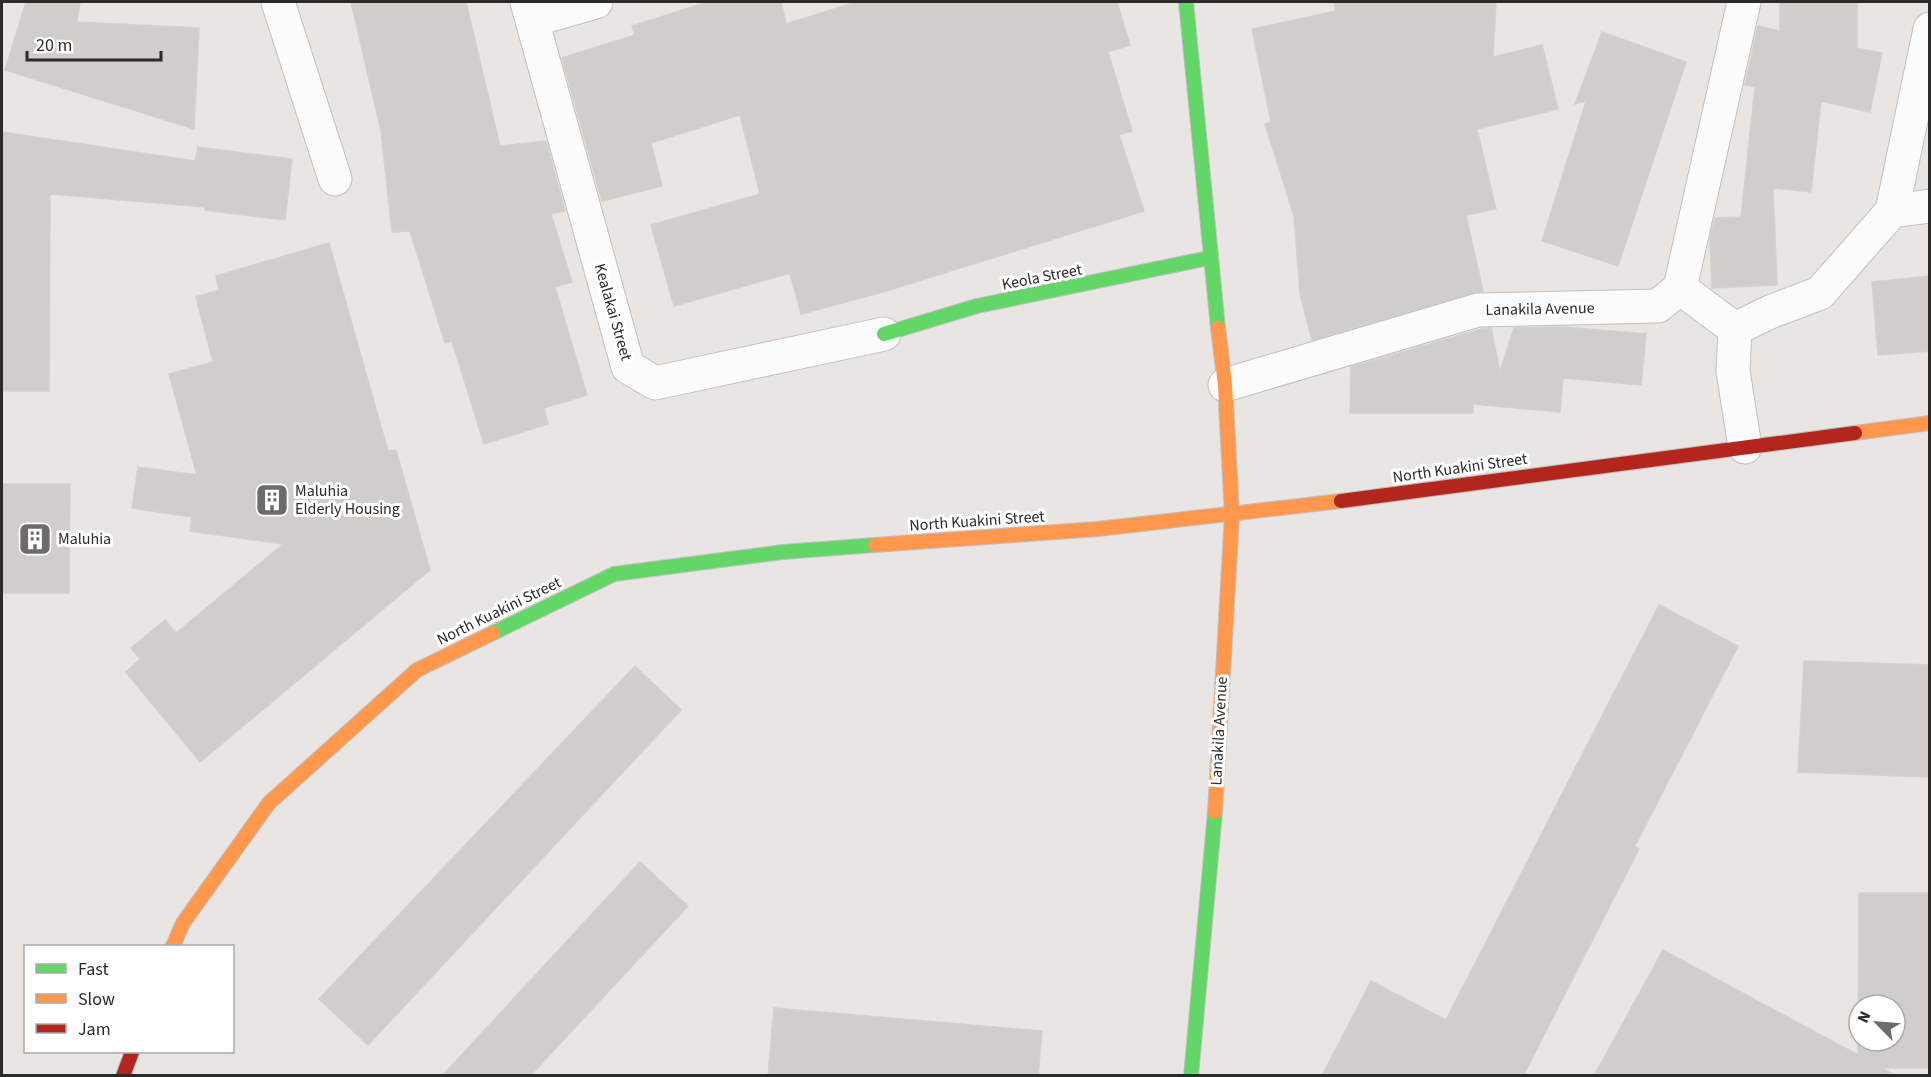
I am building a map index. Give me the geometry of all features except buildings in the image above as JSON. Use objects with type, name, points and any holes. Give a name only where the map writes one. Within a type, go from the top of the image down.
[{"type":"street","points":[[278,2],[335,179]]},
{"type":"street","points":[[530,11],[596,2]]},
{"type":"street","name":"Lanakila Avenue","points":[[1186,2],[1209,258],[1225,385],[1232,515],[1212,865],[1191,1076]]},
{"type":"street","points":[[1735,328],[1680,288],[1744,2]]},
{"type":"street","name":"Kealakai Street","points":[[530,11],[628,367],[655,383],[884,334]]},
{"type":"street","points":[[1735,328],[1820,293],[1892,211],[1929,29]]},
{"type":"street","points":[[1892,211],[1929,206]]},
{"type":"street","name":"Keola Street","points":[[884,334],[977,306],[1209,258]]},
{"type":"street","name":"Lanakila Avenue","points":[[1225,385],[1478,310],[1658,306],[1680,288]]},
{"type":"street","points":[[1735,328],[1732,371],[1745,447]]},
{"type":"street","name":"North Kuakini Street","points":[[173,945],[183,923],[270,803],[417,670],[614,574],[783,552],[1098,529],[1232,515],[1929,423]]},
{"type":"street","points":[[123,1076],[132,1053]]},
{"type":"traffic: fast","points":[[1186,2],[1218,328]]},
{"type":"traffic: fast","points":[[884,334],[977,306],[1209,258]]},
{"type":"traffic: fast","points":[[493,633],[614,574],[783,552],[875,545]]},
{"type":"traffic: fast","points":[[1191,1076],[1215,812]]},
{"type":"traffic: slow","points":[[1215,812],[1232,515],[1225,385],[1218,328]]},
{"type":"traffic: slow","points":[[1855,433],[1930,423]]},
{"type":"traffic: slow","points":[[875,545],[1098,529],[1341,501]]},
{"type":"traffic: slow","points":[[173,945],[183,923],[269,803],[417,670],[493,633]]},
{"type":"traffic: jam","points":[[1341,501],[1855,433]]},
{"type":"traffic: jam","points":[[123,1076],[132,1053]]},
{"type":"place","name":"Maluhia Elderly Housing","points":[[272,500]]},
{"type":"place","name":"Maluhia","points":[[35,539]]}]
